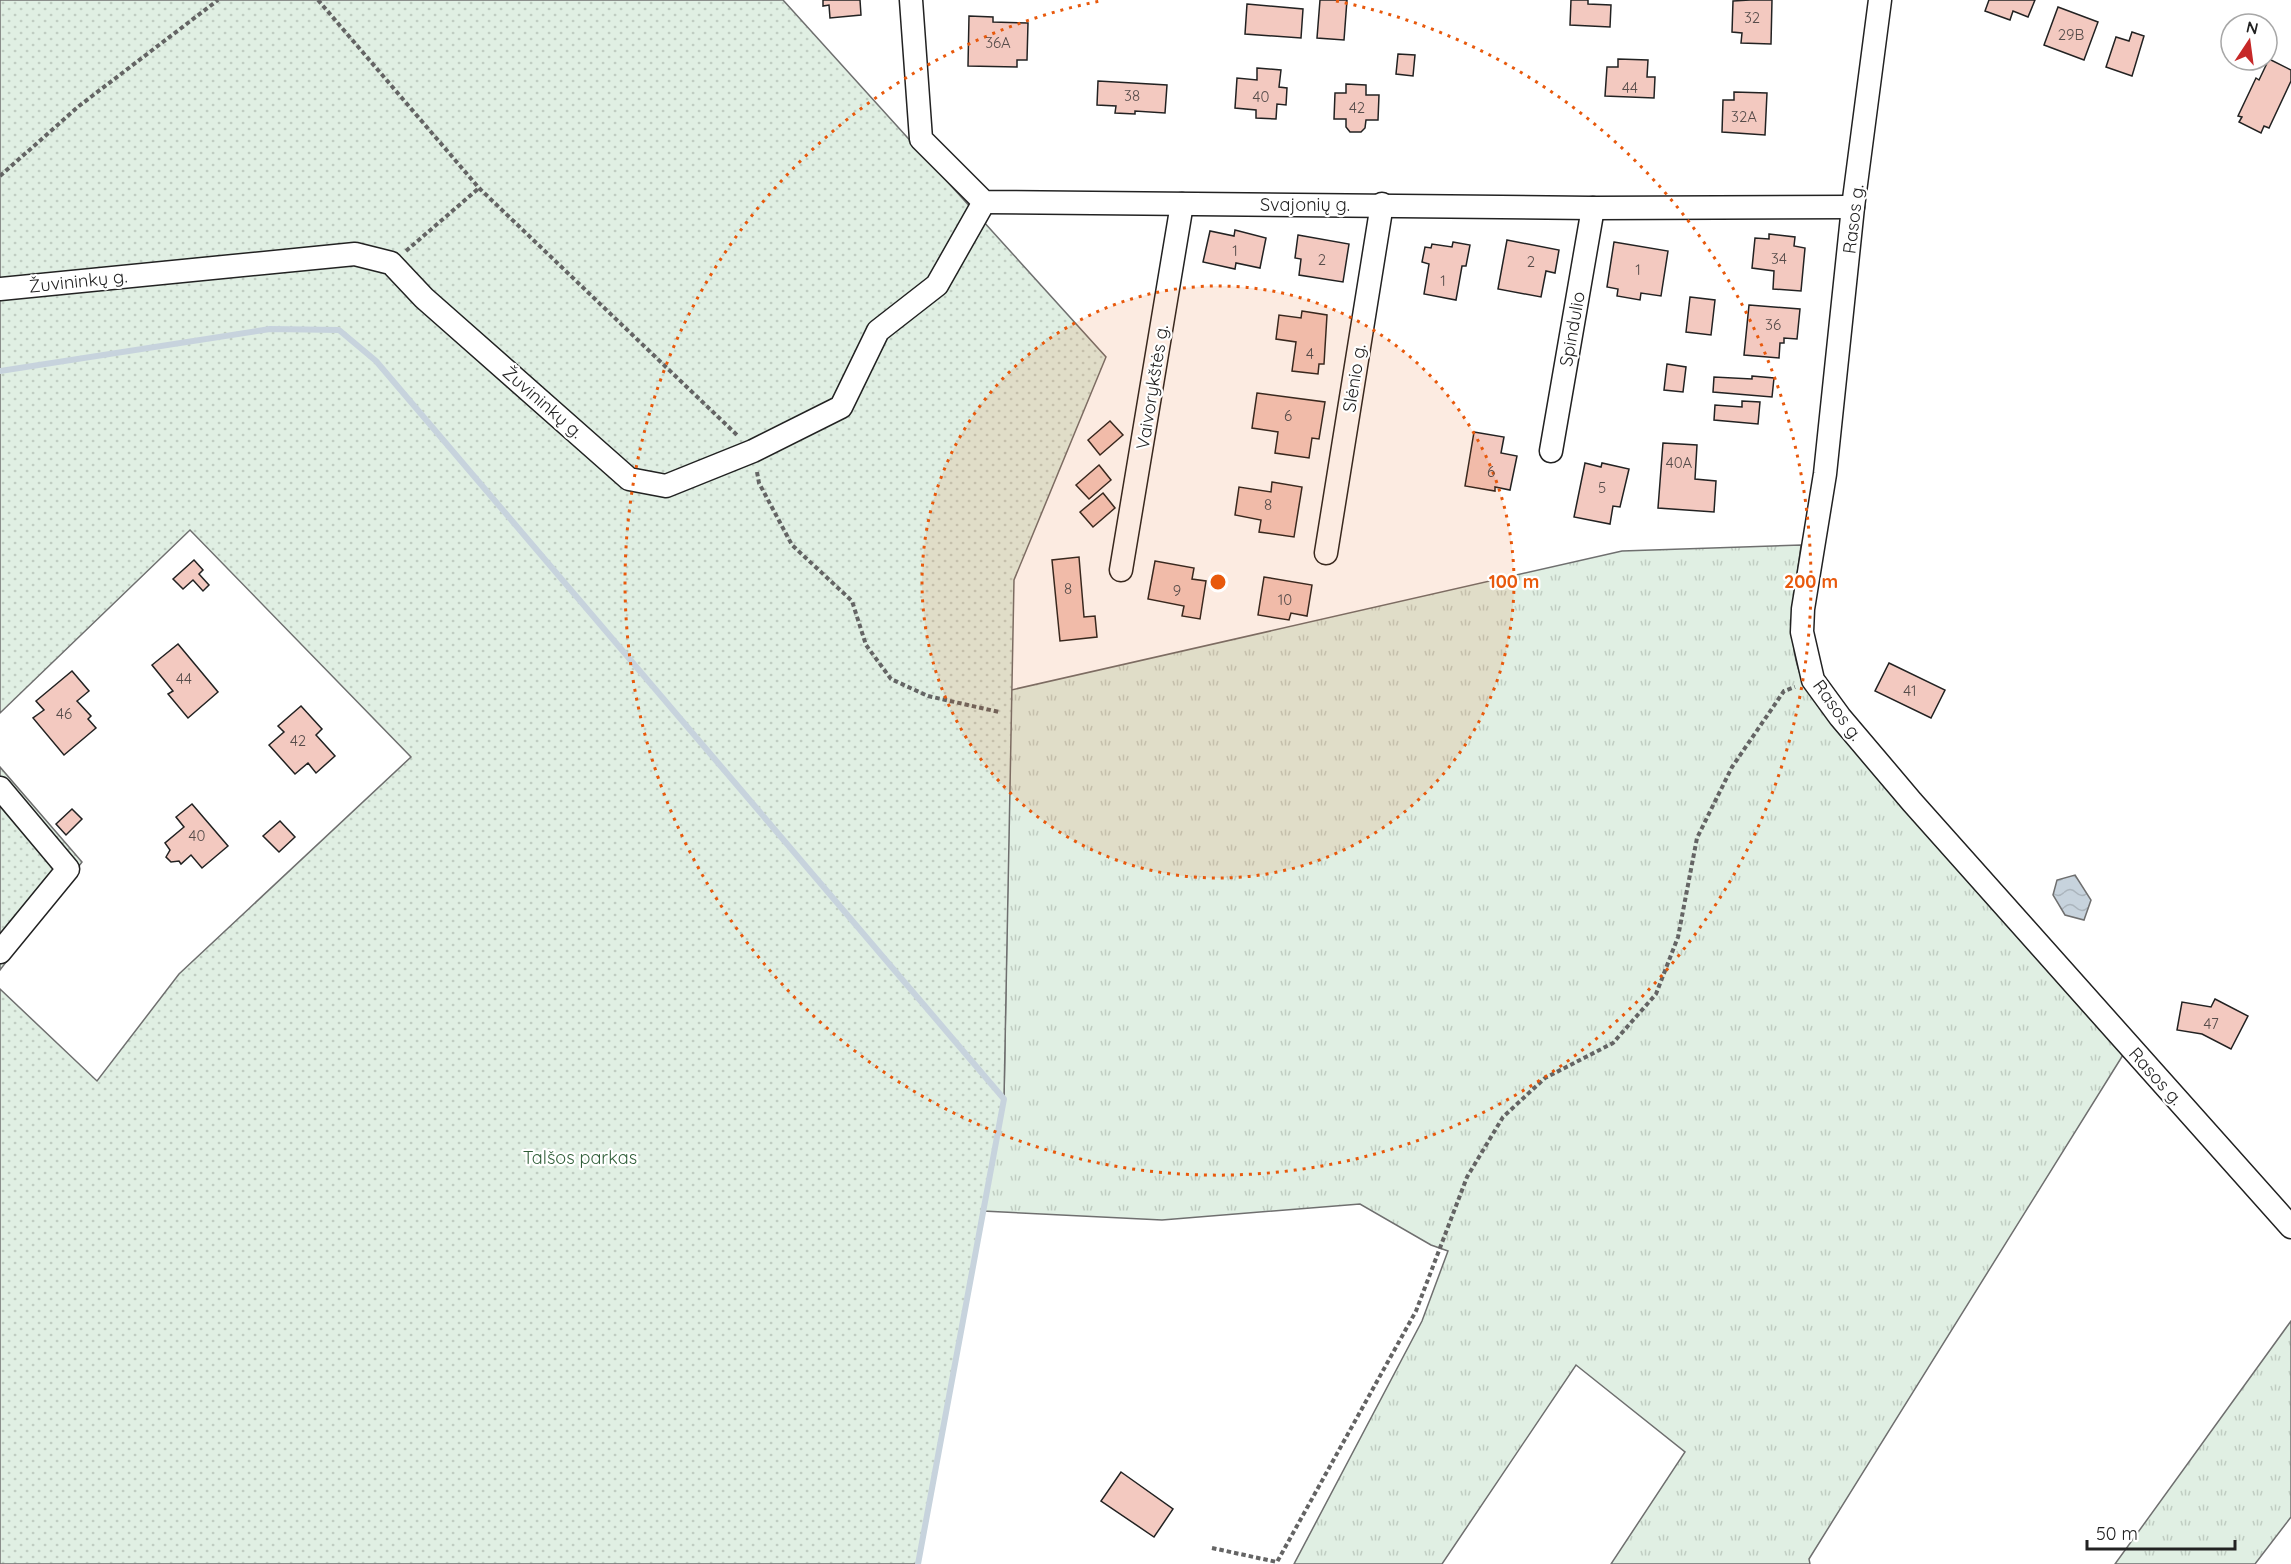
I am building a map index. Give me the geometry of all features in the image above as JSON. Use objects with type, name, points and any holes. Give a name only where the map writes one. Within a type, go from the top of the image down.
[{"type":"street","points":[[911,0],[921,139],[984,202]]},
{"type":"street","name":"Rasos g.","points":[[1880,0],[1853,207],[1825,474],[1815,549],[1803,609],[1802,632],[1813,680],[1840,717],[1912,802],[2291,1227]]},
{"type":"street","name":"Svajonių g.","points":[[984,202],[1382,204],[1593,208],[1853,207]]},
{"type":"street","name":"Žuvininkų g.","points":[[0,289],[355,254],[391,263],[424,298],[629,479],[666,486],[753,451],[841,407],[878,331],[937,285],[984,202]]},
{"type":"street","name":"Vaivorykštės g.","points":[[1121,570],[1182,204]]},
{"type":"street","name":"Slėnio g.","points":[[1326,553],[1382,204]]},
{"type":"street","name":"Spindulio","points":[[1551,451],[1593,208]]},
{"type":"street","points":[[0,788],[68,869],[0,952]]},
{"type":"path","points":[[0,176],[79,106],[218,0]]},
{"type":"path","points":[[318,0],[479,188],[753,451],[759,483],[792,545],[852,601],[866,645],[891,679],[928,696],[999,712]]},
{"type":"path","points":[[391,263],[479,188]]},
{"type":"path","points":[[1212,1548],[1277,1562],[1416,1311],[1467,1177],[1503,1117],[1545,1078],[1613,1043],[1656,994],[1678,937],[1697,838],[1727,777],[1784,692],[1813,680]]},
{"type":"green space","name":"Talšos parkas","points":[[0,0],[783,0],[1106,357],[1014,580],[1004,1099],[918,1564],[0,1564],[0,989],[97,1081],[179,974],[411,757],[190,530],[0,713]]},
{"type":"green space","points":[[1801,545],[1794,598],[1793,634],[1798,669],[1805,685],[1837,731],[2123,1055],[1809,1559],[1810,1564],[1611,1564],[1685,1452],[1576,1365],[1442,1564],[1294,1564],[1422,1321],[1448,1251],[1431,1245],[1360,1204],[1162,1220],[983,1211],[1004,1099],[1011,690],[1622,551]]},
{"type":"green space","points":[[0,767],[82,862],[0,970]]},
{"type":"green space","points":[[2291,1321],[2291,1517],[2255,1564],[2115,1564]]},
{"type":"water","points":[[2075,875],[2091,900],[2084,920],[2065,915],[2053,895],[2057,880]]},
{"type":"building","points":[[823,0],[860,0],[861,15],[830,18],[829,5],[823,6]]},
{"type":"building","points":[[1320,0],[1347,0],[1344,40],[1317,38]]},
{"type":"building","points":[[1571,0],[1588,0],[1588,4],[1611,5],[1610,27],[1570,25]]},
{"type":"building","points":[[1772,0],[1771,44],[1741,43],[1742,33],[1732,32],[1733,1]]},
{"type":"building","points":[[1989,0],[2035,0],[2028,17],[2013,11],[2010,20],[1985,11]]},
{"type":"building","points":[[1247,4],[1303,9],[1301,38],[1245,34]]},
{"type":"building","points":[[2058,7],[2098,22],[2084,60],[2044,45]]},
{"type":"building","points":[[969,16],[993,17],[993,22],[1028,23],[1027,60],[1017,60],[1017,67],[968,66]]},
{"type":"building","points":[[2132,32],[2144,36],[2132,76],[2106,67],[2116,37],[2129,41]]},
{"type":"building","points":[[1398,54],[1415,55],[1413,76],[1396,74]]},
{"type":"building","points":[[1618,59],[1648,60],[1647,77],[1655,77],[1654,98],[1605,96],[1607,67],[1618,67]]},
{"type":"building","points":[[2279,64],[2291,70],[2291,81],[2269,128],[2264,126],[2261,133],[2239,122],[2242,117],[2238,116],[2256,78],[2259,80],[2263,72],[2279,72]]},
{"type":"building","points":[[1257,68],[1281,70],[1279,87],[1287,88],[1286,105],[1277,104],[1276,119],[1256,118],[1256,110],[1235,108],[1237,78],[1257,80]]},
{"type":"building","points":[[1098,81],[1167,85],[1165,113],[1135,111],[1135,114],[1115,113],[1116,106],[1097,105]]},
{"type":"building","points":[[1346,84],[1366,85],[1366,95],[1379,95],[1378,120],[1366,120],[1365,128],[1361,132],[1350,132],[1346,127],[1346,119],[1334,119],[1335,93],[1346,93]]},
{"type":"building","points":[[1734,92],[1767,93],[1765,135],[1722,132],[1723,100],[1734,100]]},
{"type":"building","points":[[1235,230],[1266,238],[1260,268],[1236,263],[1235,269],[1203,262],[1210,231],[1234,236]]},
{"type":"building","points":[[1769,234],[1795,237],[1794,246],[1805,248],[1801,291],[1773,289],[1774,271],[1752,268],[1755,238],[1769,239]]},
{"type":"building","points":[[1298,235],[1349,244],[1343,282],[1299,275],[1301,259],[1295,258]]},
{"type":"building","points":[[1507,240],[1559,250],[1555,273],[1546,271],[1541,297],[1498,289]]},
{"type":"building","points":[[1453,242],[1470,245],[1466,266],[1462,266],[1456,300],[1424,294],[1429,264],[1422,262],[1425,247],[1431,248],[1432,244],[1452,247]]},
{"type":"building","points":[[1614,242],[1668,251],[1661,296],[1641,293],[1640,300],[1617,296],[1618,289],[1607,287]]},
{"type":"building","points":[[1690,297],[1715,300],[1711,335],[1686,332]]},
{"type":"building","points":[[1749,305],[1800,309],[1797,339],[1784,338],[1784,343],[1780,343],[1779,358],[1744,355]]},
{"type":"building","points":[[1302,311],[1327,315],[1324,364],[1319,364],[1318,374],[1292,371],[1296,342],[1276,339],[1279,315],[1301,318]]},
{"type":"building","points":[[1667,364],[1686,367],[1683,392],[1664,390]]},
{"type":"building","points":[[1752,376],[1774,378],[1772,397],[1713,392],[1714,377],[1752,379]]},
{"type":"building","points":[[1257,393],[1325,402],[1319,439],[1312,438],[1309,458],[1275,453],[1278,432],[1252,428]]},
{"type":"building","points":[[1742,401],[1760,402],[1758,424],[1714,420],[1715,405],[1742,407]]},
{"type":"building","points":[[1110,421],[1123,435],[1100,455],[1088,440]]},
{"type":"building","points":[[1474,432],[1504,437],[1501,453],[1517,456],[1510,490],[1495,487],[1495,491],[1465,486]]},
{"type":"building","points":[[1663,443],[1697,445],[1695,479],[1716,481],[1714,512],[1658,508]]},
{"type":"building","points":[[1585,463],[1601,467],[1602,463],[1629,469],[1620,507],[1613,506],[1610,524],[1574,517]]},
{"type":"building","points":[[1099,465],[1111,480],[1089,499],[1076,485]]},
{"type":"building","points":[[1272,482],[1302,487],[1294,537],[1259,532],[1261,520],[1235,515],[1239,487],[1271,492]]},
{"type":"building","points":[[1103,493],[1115,508],[1093,527],[1080,512]]},
{"type":"building","points":[[1079,557],[1084,617],[1095,616],[1097,637],[1060,641],[1052,560]]},
{"type":"building","points":[[194,560],[203,570],[199,574],[209,585],[203,591],[193,580],[183,589],[173,579]]},
{"type":"building","points":[[1155,561],[1194,568],[1192,579],[1206,581],[1200,619],[1182,616],[1184,606],[1148,599]]},
{"type":"building","points":[[1264,577],[1312,585],[1307,616],[1291,613],[1289,620],[1258,615]]},
{"type":"building","points":[[178,644],[218,692],[188,718],[168,694],[173,691],[152,665]]},
{"type":"building","points":[[1889,663],[1945,690],[1931,718],[1875,691]]},
{"type":"building","points":[[72,671],[89,691],[77,701],[91,716],[88,719],[96,728],[64,755],[33,718],[44,710],[36,701]]},
{"type":"building","points":[[301,706],[322,729],[316,735],[335,756],[316,773],[308,763],[295,774],[269,745],[284,732],[278,726]]},
{"type":"building","points":[[192,804],[228,846],[202,868],[191,855],[181,864],[179,861],[171,862],[166,857],[170,850],[165,843],[184,827],[176,817]]},
{"type":"building","points":[[72,809],[82,819],[66,835],[56,824]]},
{"type":"building","points":[[280,821],[295,837],[279,852],[263,836]]},
{"type":"building","points":[[2215,999],[2248,1016],[2231,1049],[2202,1034],[2177,1030],[2182,1002],[2211,1007]]},
{"type":"building","points":[[1121,1472],[1173,1509],[1154,1537],[1101,1501]]},
{"type":"waterway","points":[[0,371],[270,329],[339,330],[376,361],[1004,1099],[918,1564]]}]
